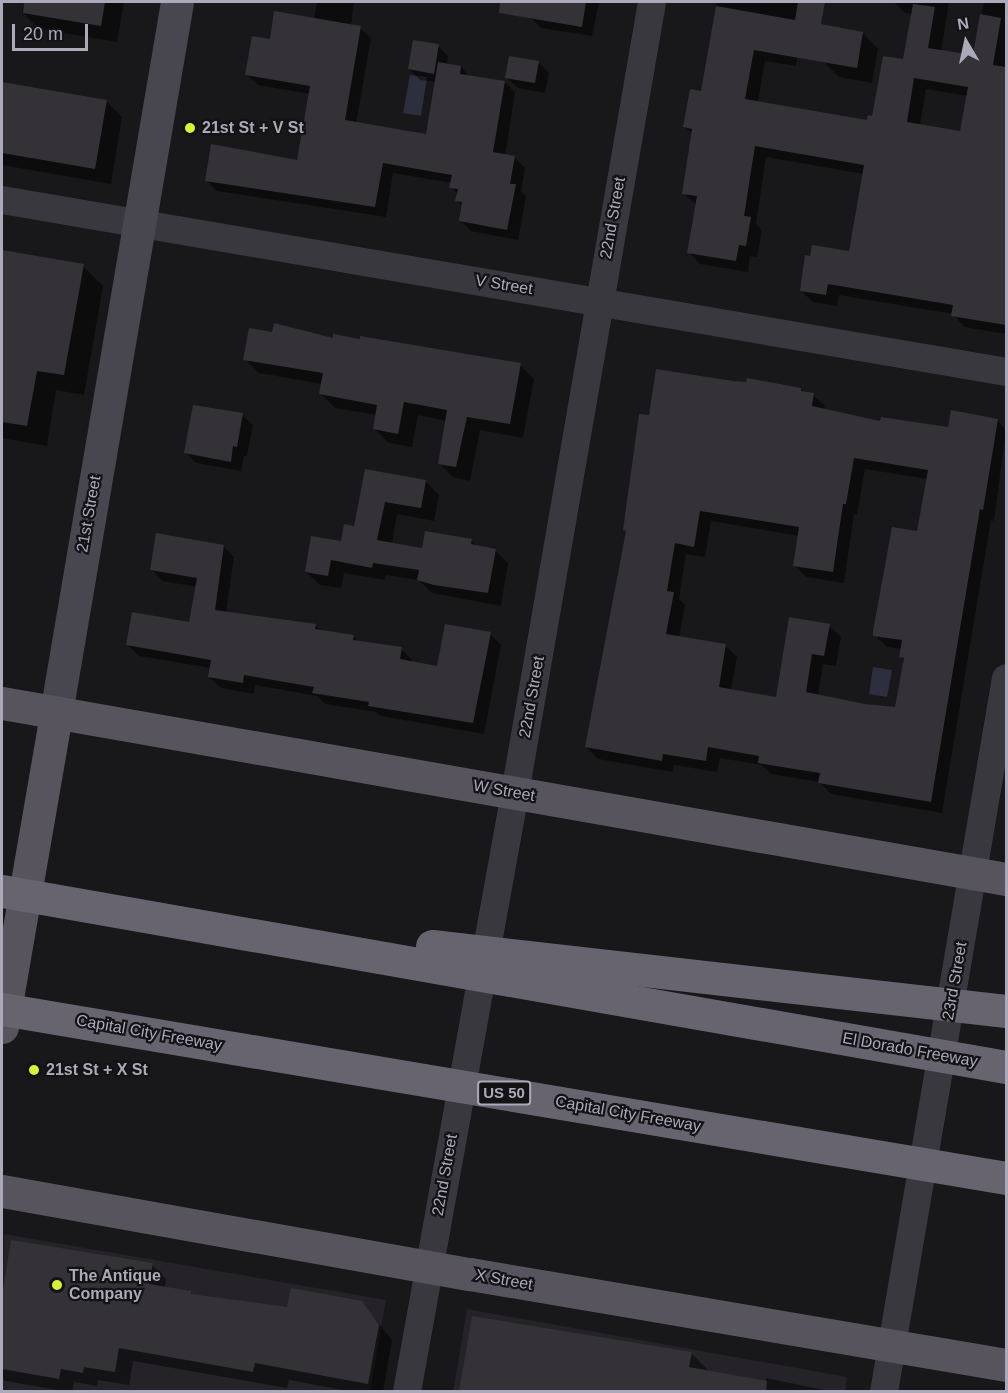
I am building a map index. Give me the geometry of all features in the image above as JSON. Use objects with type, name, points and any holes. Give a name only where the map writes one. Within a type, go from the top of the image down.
[{"type":"highway","points":[[2,891],[813,1033],[1006,1058]]},
{"type":"highway","points":[[84,906],[1006,1011]]},
{"type":"highway","name":"Capital City Freeway","points":[[2,1009],[1006,1178]]},
{"type":"highway","name":"El Dorado Freeway","points":[[813,1033],[1006,1067]]},
{"type":"main road","name":"21st Street","points":[[2,1027],[177,2]]},
{"type":"main road","name":"W Street","points":[[2,704],[1006,879]]},
{"type":"main road","name":"X Street","points":[[2,1191],[429,1267],[1006,1365]]},
{"type":"street","name":"22nd Street","points":[[407,1392],[515,793],[652,2]]},
{"type":"street","name":"V Street","points":[[2,200],[1006,372]]},
{"type":"street","name":"23rd Street","points":[[884,1392],[1006,678]]},
{"type":"shaded area","points":[[4,1234],[386,1300],[370,1391],[2,1392]]},
{"type":"shaded area","points":[[467,1309],[847,1377],[845,1392],[453,1392]]},
{"type":"water","points":[[410,75],[427,77],[421,116],[403,113]]},
{"type":"water","points":[[873,667],[892,670],[887,697],[869,694]]},
{"type":"building","points":[[24,2],[105,2],[101,26],[23,13]]},
{"type":"building","points":[[500,2],[586,2],[582,27],[499,13]]},
{"type":"building","points":[[798,2],[825,2],[821,24],[863,32],[857,68],[754,50],[745,99],[867,120],[868,115],[872,116],[883,56],[903,59],[913,4],[935,7],[928,48],[973,55],[980,14],[1001,18],[993,65],[1006,67],[1006,325],[951,316],[953,305],[828,284],[826,295],[800,291],[805,255],[810,256],[812,245],[849,251],[864,165],[755,146],[744,216],[751,217],[746,246],[739,245],[736,261],[687,253],[697,196],[682,194],[692,129],[683,127],[690,89],[701,91],[716,6],[795,20]],"holes":[[[914,78],[968,87],[960,131],[907,122]]]},
{"type":"building","points":[[274,11],[361,26],[345,120],[426,134],[438,62],[461,66],[460,74],[505,81],[493,152],[515,156],[510,184],[516,184],[507,230],[459,221],[462,202],[455,201],[458,189],[449,188],[452,175],[383,163],[375,207],[205,181],[211,144],[297,160],[310,86],[245,75],[252,36],[270,39]]},
{"type":"building","points":[[413,40],[439,44],[434,74],[408,69]]},
{"type":"building","points":[[509,56],[539,61],[535,83],[505,78]]},
{"type":"building","points":[[2,82],[107,100],[95,169],[2,153]]},
{"type":"building","points":[[2,250],[84,264],[64,375],[37,371],[27,426],[2,422]]},
{"type":"building","points":[[274,323],[333,338],[333,334],[360,339],[360,336],[521,363],[510,424],[467,417],[456,467],[438,464],[447,410],[404,402],[398,434],[373,429],[377,405],[319,394],[323,373],[243,360],[249,328],[272,332]]},
{"type":"building","points":[[656,369],[733,381],[746,382],[747,378],[801,388],[801,391],[814,393],[812,406],[880,421],[881,417],[948,427],[951,410],[998,419],[983,510],[980,509],[931,802],[818,783],[820,773],[758,763],[759,756],[708,747],[706,761],[663,754],[662,761],[585,747],[626,531],[623,530],[639,414],[649,415]],"holes":[[[854,458],[928,470],[917,531],[892,527],[873,631],[873,636],[902,640],[899,657],[904,658],[895,707],[865,704],[806,692],[812,654],[824,656],[830,624],[789,617],[776,697],[719,687],[726,644],[666,634],[674,592],[667,591],[675,543],[694,547],[700,511],[799,527],[793,566],[833,572],[843,504],[846,504]]]},
{"type":"building","points":[[193,405],[243,413],[237,447],[233,446],[231,462],[184,453]]},
{"type":"building","points":[[365,469],[426,480],[421,508],[385,502],[377,540],[422,548],[425,531],[472,539],[471,544],[496,549],[488,593],[434,585],[417,580],[419,570],[373,563],[372,568],[331,560],[328,576],[305,572],[311,536],[341,541],[344,524],[354,526]]},
{"type":"building","points":[[156,533],[224,545],[215,610],[316,624],[315,629],[354,635],[353,640],[402,647],[400,659],[437,666],[445,624],[491,632],[473,723],[368,706],[369,702],[312,693],[314,687],[244,675],[243,683],[208,677],[211,660],[126,645],[132,612],[189,622],[197,578],[150,570]]},
{"type":"building","points":[[11,1240],[153,1263],[149,1284],[191,1291],[191,1294],[287,1307],[291,1288],[362,1301],[379,1325],[368,1384],[255,1363],[253,1372],[119,1348],[115,1372],[84,1367],[83,1373],[61,1369],[59,1379],[2,1369],[2,1297]]},
{"type":"building","points":[[472,1316],[692,1352],[689,1367],[767,1381],[766,1392],[459,1392]]},
{"type":"place","name":"21st St + V St","points":[[190,128]]},
{"type":"place","name":"21st St + X St","points":[[34,1070]]},
{"type":"place","name":"The Antique Company","points":[[57,1285]]}]
